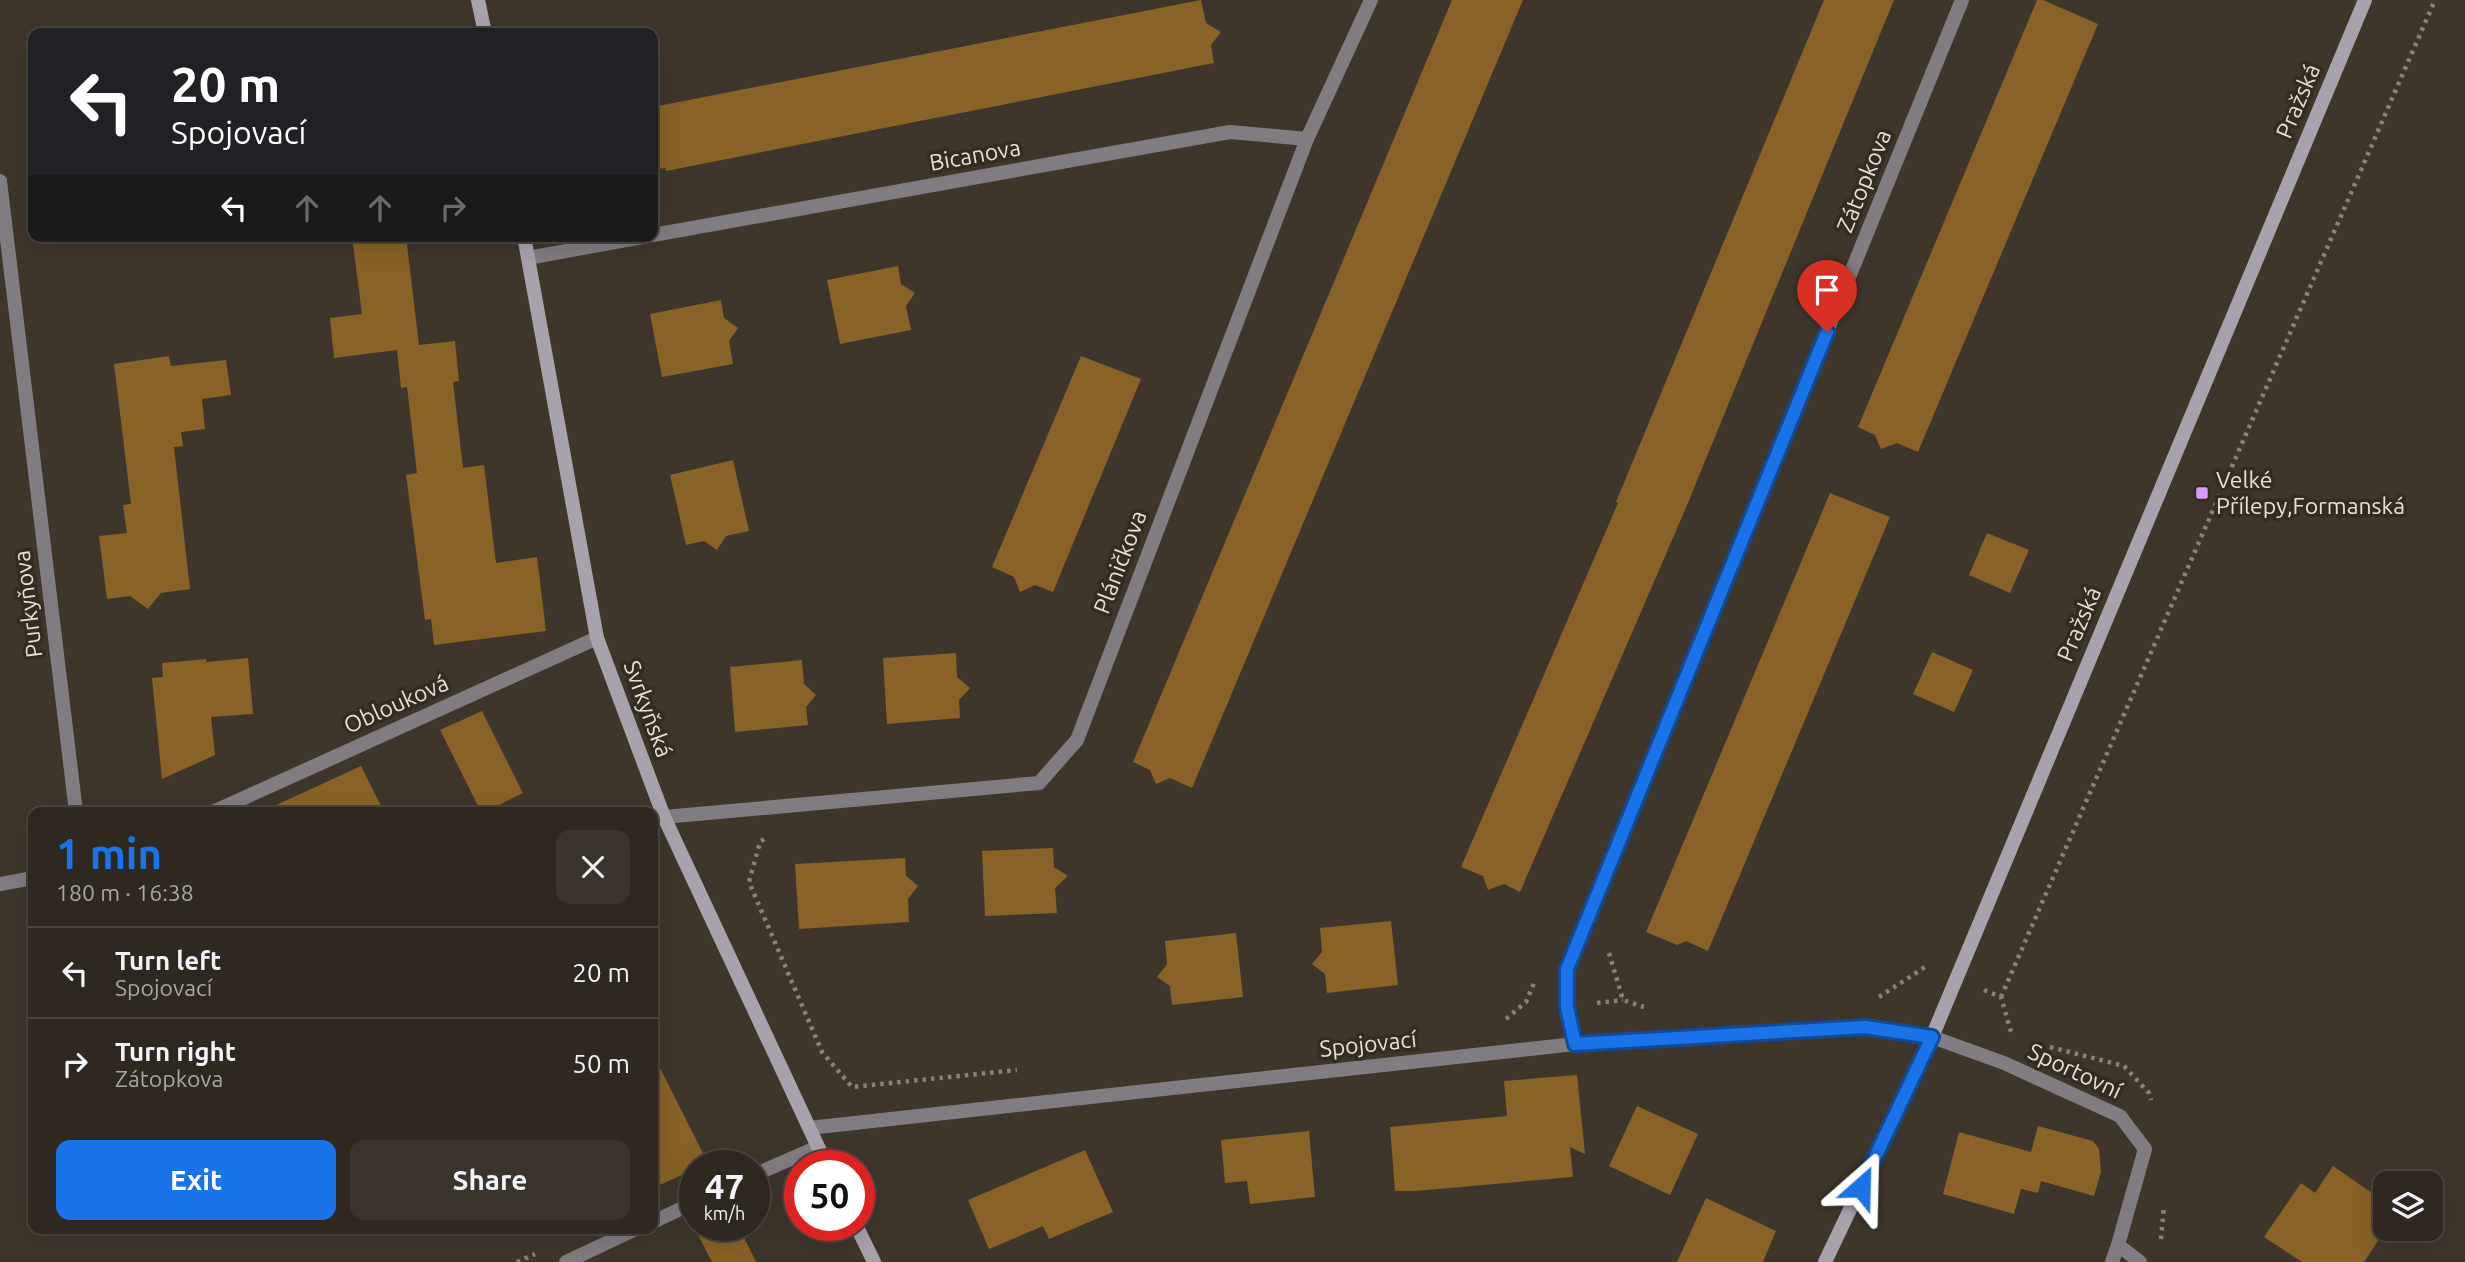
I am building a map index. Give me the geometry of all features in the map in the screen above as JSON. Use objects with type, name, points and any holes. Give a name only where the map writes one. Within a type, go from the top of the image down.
[{"type":"main road","points":[[478,0],[484,28]]},
{"type":"main road","name":"Pražská","points":[[1825,1262],[1932,1037],[2365,0]]},
{"type":"main road","name":"Svrkyňská","points":[[525,242],[597,638],[664,817],[819,1150]]},
{"type":"main road","points":[[864,1241],[874,1262]]},
{"type":"street","name":"Pláničkova","points":[[664,817],[1039,783],[1077,740],[1307,139],[1371,0]]},
{"type":"street","name":"Zátopkova","points":[[1575,1044],[1567,1007],[1567,969],[1962,0]]},
{"type":"street","name":"Bicanova","points":[[658,235],[1230,132],[1307,139]]},
{"type":"street","name":"Purkyňova","points":[[0,181],[75,807]]},
{"type":"street","name":"Bicanova","points":[[528,258],[617,242]]},
{"type":"street","name":"Oblouková","points":[[224,807],[597,638]]},
{"type":"street","points":[[0,884],[28,879]]},
{"type":"street","name":"Spojovací","points":[[809,1128],[1575,1044],[1865,1027],[1932,1037]]},
{"type":"street","name":"Sportovní","points":[[1932,1037],[2004,1063],[2120,1116],[2145,1149],[2118,1245]]},
{"type":"street","points":[[770,1168],[818,1147]]},
{"type":"street","points":[[658,1220],[679,1210]]},
{"type":"street","points":[[566,1262],[625,1234]]},
{"type":"street","points":[[2112,1262],[2118,1245],[2140,1262]]},
{"type":"path","points":[[2013,1037],[2001,997],[2435,0]]},
{"type":"path","points":[[749,882],[822,1052],[852,1087],[1023,1069]]},
{"type":"path","points":[[1608,951],[1623,1000],[1647,1007]]},
{"type":"path","points":[[1866,998],[1880,997],[1925,967],[2001,997]]},
{"type":"path","points":[[1494,1021],[1506,1019],[1526,1002],[1536,978]]},
{"type":"path","points":[[2037,1043],[2124,1066],[2149,1093],[2152,1106]]},
{"type":"path","points":[[2160,1251],[2165,1197]]},
{"type":"building","points":[[1201,0],[1206,23],[1221,32],[1211,45],[1214,63],[666,171],[665,168],[658,169],[658,106]]},
{"type":"building","points":[[1452,0],[1523,0],[1192,788],[1170,778],[1156,784],[1150,770],[1133,762]]},
{"type":"building","points":[[1824,0],[1894,0],[1685,510],[1520,892],[1504,884],[1488,890],[1483,876],[1461,867],[1618,503],[1616,502]]},
{"type":"building","points":[[2037,0],[2043,0],[2098,24],[1918,452],[1897,443],[1881,449],[1875,435],[1858,427]]},
{"type":"building","points":[[353,242],[407,242],[419,345],[455,341],[459,381],[453,382],[463,468],[484,465],[496,563],[537,557],[546,631],[434,645],[431,619],[425,620],[406,475],[417,473],[407,387],[401,388],[397,350],[334,358],[330,318],[362,314]]},
{"type":"building","points":[[898,266],[901,284],[915,293],[906,306],[911,330],[840,344],[827,280]]},
{"type":"building","points":[[721,300],[724,318],[738,328],[729,341],[733,364],[662,377],[650,314]]},
{"type":"building","points":[[169,356],[171,366],[226,360],[231,395],[202,399],[205,429],[181,432],[183,446],[174,447],[190,589],[161,593],[148,609],[130,596],[107,599],[99,536],[127,533],[123,505],[131,504],[114,364]]},
{"type":"building","points":[[1081,356],[1141,379],[1053,592],[1035,585],[1020,592],[1014,577],[992,567]]},
{"type":"building","points":[[733,460],[749,531],[726,536],[717,550],[704,541],[686,545],[670,475]]},
{"type":"building","points":[[1830,493],[1890,517],[1708,951],[1686,941],[1677,945],[1646,932]]},
{"type":"building","points":[[1987,533],[2029,550],[2010,593],[1969,575]]},
{"type":"building","points":[[1932,652],[1973,670],[1954,712],[1913,694]]},
{"type":"building","points":[[956,653],[957,677],[970,688],[959,700],[960,718],[887,724],[883,658]]},
{"type":"building","points":[[248,658],[253,714],[211,717],[215,755],[162,779],[152,678],[163,677],[162,663]]},
{"type":"building","points":[[802,660],[804,684],[816,695],[806,707],[808,725],[735,732],[730,667]]},
{"type":"building","points":[[482,711],[523,793],[495,807],[478,807],[440,730]]},
{"type":"building","points":[[361,766],[382,807],[272,807]]},
{"type":"building","points":[[1053,848],[1054,867],[1068,876],[1055,888],[1057,913],[985,916],[982,851]]},
{"type":"building","points":[[905,858],[906,876],[918,886],[908,899],[909,922],[799,929],[795,864]]},
{"type":"building","points":[[1391,921],[1398,985],[1327,993],[1325,974],[1312,964],[1322,952],[1320,928]]},
{"type":"building","points":[[1236,933],[1243,997],[1172,1005],[1170,986],[1157,977],[1167,964],[1165,941]]},
{"type":"building","points":[[658,1064],[701,1150],[679,1150],[679,1176],[658,1186]]},
{"type":"building","points":[[1577,1075],[1585,1154],[1570,1147],[1573,1177],[1395,1191],[1390,1127],[1507,1116],[1504,1081]]},
{"type":"building","points":[[1637,1106],[1698,1134],[1670,1195],[1609,1166]]},
{"type":"building","points":[[2038,1126],[2093,1141],[2099,1149],[2101,1172],[2094,1196],[2041,1181],[2038,1193],[2021,1189],[2014,1214],[1943,1194],[1959,1132],[2031,1152]]},
{"type":"building","points":[[1309,1131],[1315,1197],[1250,1204],[1247,1181],[1225,1183],[1221,1140]]},
{"type":"building","points":[[1085,1150],[1113,1212],[1049,1239],[1043,1226],[989,1249],[968,1200]]},
{"type":"building","points":[[2333,1166],[2373,1194],[2373,1241],[2378,1241],[2364,1262],[2302,1262],[2264,1237],[2301,1183],[2315,1193]]},
{"type":"building","points":[[1706,1198],[1776,1231],[1763,1262],[1677,1262]]},
{"type":"building","points":[[701,1241],[746,1241],[756,1262],[712,1262]]},
{"type":"place","name":"Velké Přílepy,Formanská","points":[[2202,493]]},
{"type":"route","points":[[1827,332],[1567,969],[1567,1007],[1575,1044],[1865,1027],[1932,1037],[1861,1187]]}]
